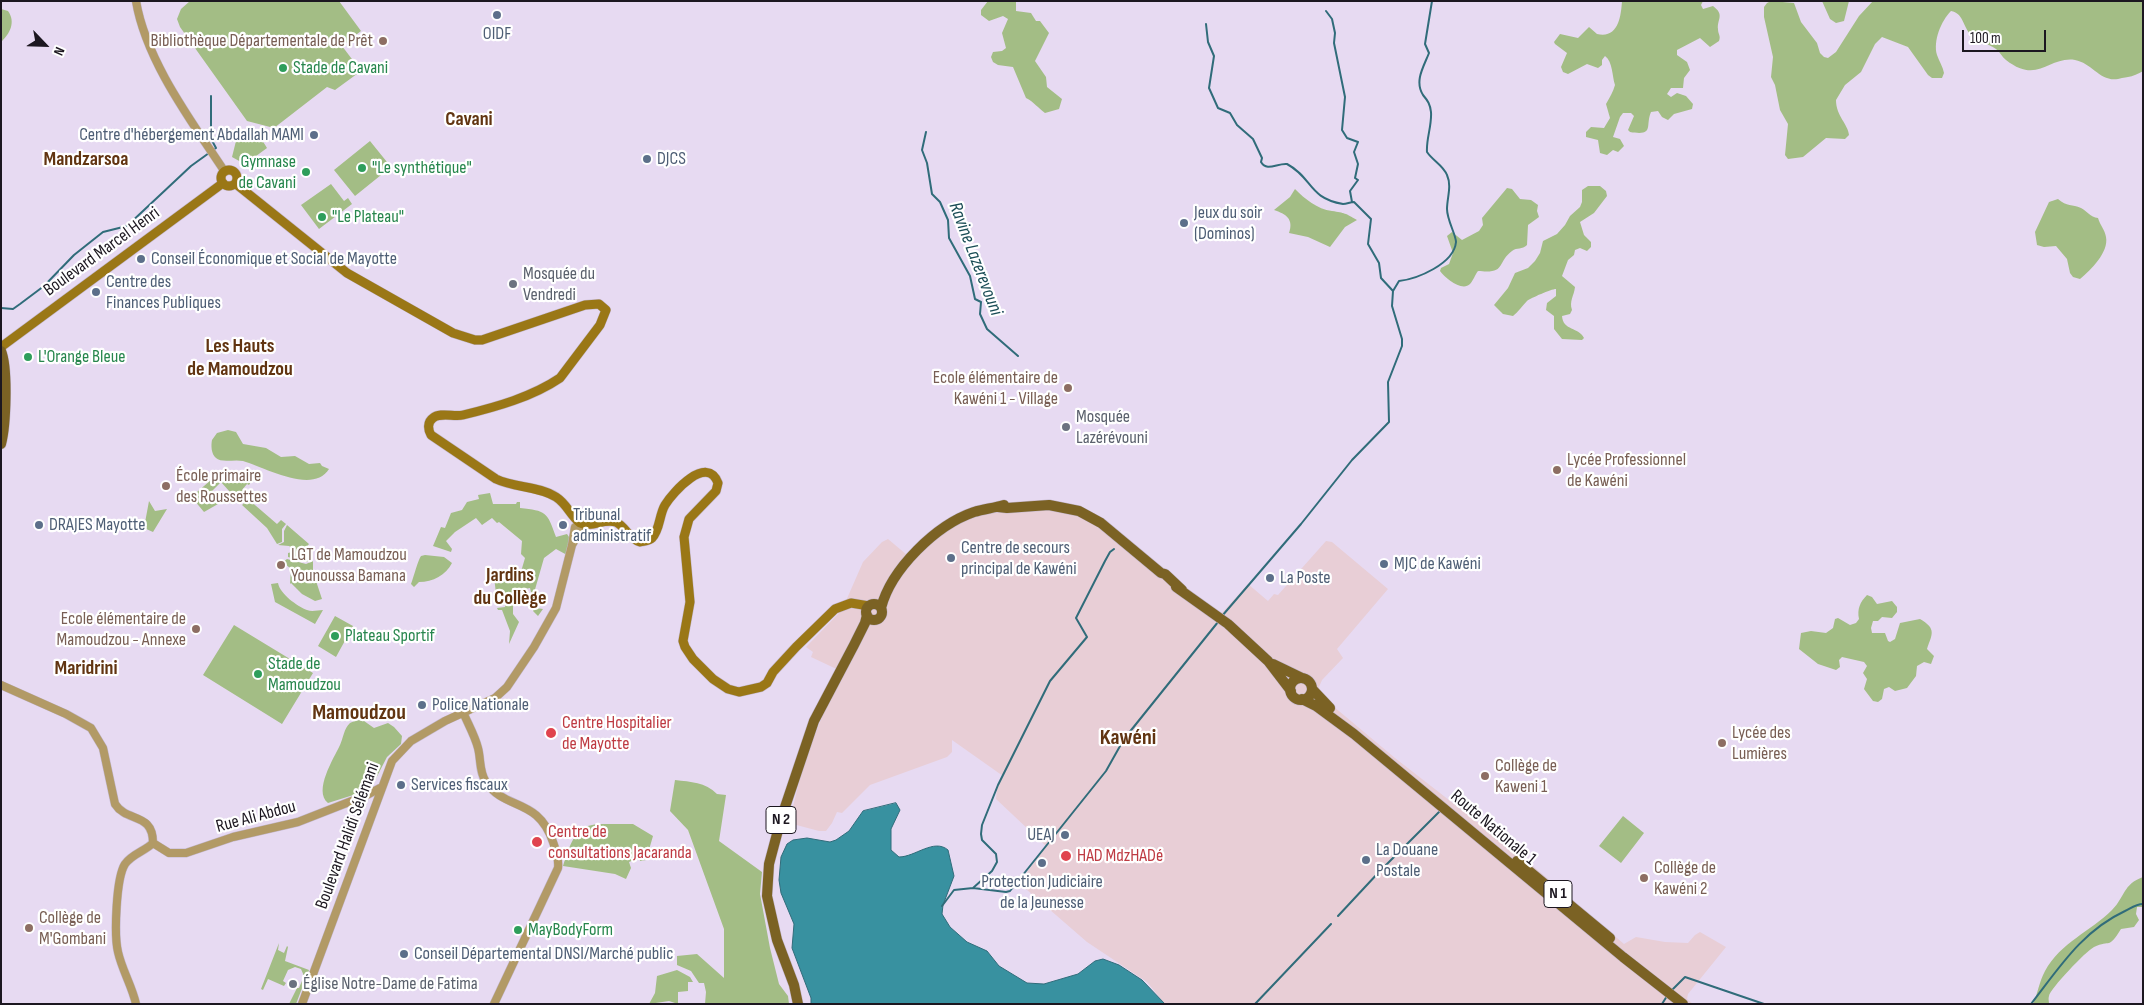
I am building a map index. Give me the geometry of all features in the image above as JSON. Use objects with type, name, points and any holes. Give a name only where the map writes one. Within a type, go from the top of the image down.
[{"type":"main road","points":[[230,170],[235,173],[237,177],[236,184],[230,186],[223,183],[222,176],[225,172],[230,170]]},
{"type":"main road","name":"Boulevard Marcel Henri","points":[[1,347],[223,183]]},
{"type":"main road","points":[[236,184],[338,267],[360,282],[453,333],[475,340],[488,339],[578,306],[592,304],[603,307],[606,310],[604,320],[560,378],[552,384],[500,405],[456,416],[440,415],[433,418],[428,427],[431,435],[496,479],[555,496],[565,504],[579,527],[612,522],[619,524],[635,541],[640,542],[648,540],[657,530],[658,519],[666,504],[685,484],[701,472],[706,472],[715,477],[718,483],[716,491],[692,514],[685,532],[690,602],[683,641],[688,652],[718,682],[734,691],[750,691],[767,683],[773,672],[835,609],[846,603],[855,603],[869,611],[882,614],[881,608],[896,577]]},
{"type":"main road","points":[[1,351],[5,372],[4,427],[1,444]]},
{"type":"main road","points":[[1,373],[4,394]]},
{"type":"main road","points":[[869,611],[917,551],[958,520],[973,513],[998,507],[1060,506],[1073,510],[1106,529],[1268,661],[1294,696],[1302,699],[1309,696],[1312,689],[1310,682],[1268,661]]},
{"type":"main road","name":"N 2","points":[[798,1004],[794,985],[778,940],[767,896],[769,864],[781,819],[814,721],[865,623],[869,611]]},
{"type":"main road","points":[[1291,691],[1293,681],[1302,678]]},
{"type":"main road","name":"Route Nationale 1","points":[[1312,689],[1321,701],[1444,804],[1582,914],[1649,971],[1663,987]]},
{"type":"main road","name":"Route Nationale 1","points":[[1302,699],[1316,706],[1354,734],[1626,959],[1679,1000]]},
{"type":"street","points":[[136,1],[144,32],[178,102],[225,172]]},
{"type":"street","name":"Boulevard Halidi Sélémani","points":[[302,1004],[380,788],[392,761],[406,745],[430,729],[502,693],[534,647],[556,608],[572,545],[579,527]]},
{"type":"street","points":[[3,685],[66,714],[91,728],[103,748],[115,804],[118,809],[150,826],[153,843],[134,855],[126,864],[122,872],[118,901],[116,937],[118,953],[136,1004]]},
{"type":"street","points":[[463,712],[475,738],[485,781],[501,796],[530,810],[544,822],[553,842],[558,863],[558,868],[494,1004]]},
{"type":"street","name":"Rue Ali Abdou","points":[[153,843],[169,853],[186,852],[232,837],[290,824],[367,795],[380,788]]},
{"type":"street","points":[[367,795],[376,799]]},
{"type":"shaded area","points":[[1038,500],[1070,505],[1124,536],[1220,615],[1248,584],[1268,601],[1274,594],[1278,595],[1326,541],[1332,542],[1388,589],[1337,649],[1343,658],[1322,680],[1319,687],[1321,696],[1395,758],[1526,860],[1624,944],[1636,937],[1665,942],[1688,943],[1700,932],[1726,947],[1688,994],[1687,999],[1693,1004],[1165,1004],[1147,982],[1087,942],[1019,883],[1046,846],[996,799],[997,789],[1003,776],[952,740],[952,752],[947,757],[870,785],[842,813],[837,812],[826,831],[789,823],[799,782],[813,740],[823,714],[845,673],[811,657],[813,652],[806,647],[842,610],[863,562],[882,542],[888,539],[907,555],[981,505]]},
{"type":"green space","name":"Stade de Cavani","points":[[190,1],[339,1],[361,31],[342,46],[361,71],[335,90],[327,87],[274,128],[247,121],[180,27],[177,19],[181,9]]},
{"type":"green space","points":[[988,1],[1016,1],[1016,11],[1031,13],[1036,21],[1040,21],[1049,33],[1035,61],[1046,77],[1047,87],[1062,99],[1059,109],[1045,113],[1026,98],[1013,67],[998,65],[993,62],[991,57],[993,52],[1002,51],[1006,48],[1002,33],[1008,19],[1003,16],[989,21],[981,15],[981,10]]},
{"type":"green space","points":[[1622,1],[1703,1],[1701,5],[1703,9],[1713,6],[1719,12],[1718,29],[1720,37],[1719,41],[1710,47],[1700,38],[1677,50],[1677,55],[1687,62],[1690,70],[1684,78],[1683,88],[1671,88],[1667,94],[1671,97],[1677,93],[1686,96],[1693,104],[1692,109],[1674,114],[1668,120],[1662,117],[1658,111],[1651,112],[1648,129],[1643,133],[1630,132],[1628,130],[1634,116],[1631,113],[1623,113],[1613,137],[1620,139],[1624,146],[1618,152],[1613,150],[1607,155],[1600,153],[1598,140],[1586,137],[1586,132],[1591,127],[1604,128],[1610,118],[1606,104],[1615,85],[1610,62],[1605,56],[1602,60],[1602,65],[1598,68],[1587,64],[1568,74],[1563,72],[1561,67],[1567,53],[1554,42],[1560,34],[1578,38],[1589,27],[1597,34],[1604,35],[1610,33],[1614,30],[1619,20]]},
{"type":"green space","points":[[1771,1],[1794,3],[1801,22],[1817,43],[1820,53],[1828,58],[1836,52],[1859,16],[1873,1],[2143,1],[2143,71],[2136,75],[2112,79],[2106,78],[2075,60],[2058,62],[2035,70],[2017,67],[2006,60],[1996,49],[1973,37],[1958,14],[1951,11],[1941,26],[1936,44],[1937,55],[1944,73],[1942,78],[1932,78],[1928,75],[1908,47],[1882,37],[1875,44],[1861,72],[1845,85],[1836,100],[1838,111],[1847,127],[1849,135],[1845,139],[1826,138],[1803,157],[1788,159],[1785,155],[1788,124],[1780,110],[1775,85],[1771,77],[1773,57],[1764,17],[1764,7]]},
{"type":"green space","points":[[1822,1],[1849,1],[1844,21],[1836,23],[1830,19]]},
{"type":"green space","points":[[1,9],[8,11],[12,24],[9,32],[1,42]]},
{"type":"green space","points":[[244,136],[258,138],[263,141],[267,148],[248,162],[246,159],[241,162],[232,157],[236,141]]},
{"type":"green space","name":"\"Le synthétique\"","points":[[370,141],[391,167],[355,196],[334,170]]},
{"type":"green space","name":"\"Le Plateau\"","points":[[331,184],[344,201],[348,198],[352,204],[319,229],[301,205]]},
{"type":"green space","points":[[1588,186],[1600,186],[1606,191],[1607,196],[1594,213],[1580,222],[1584,235],[1591,242],[1591,247],[1587,251],[1580,248],[1575,250],[1574,255],[1568,260],[1562,276],[1575,287],[1571,301],[1572,310],[1570,314],[1562,316],[1563,321],[1568,327],[1579,332],[1584,338],[1582,340],[1562,339],[1554,329],[1554,316],[1546,310],[1547,303],[1556,296],[1556,289],[1527,301],[1513,316],[1503,314],[1494,305],[1508,288],[1515,273],[1528,268],[1535,261],[1540,253],[1543,241],[1557,234],[1570,216],[1580,207],[1582,190]]},
{"type":"green space","points":[[1507,188],[1512,189],[1520,199],[1531,200],[1538,205],[1539,217],[1528,225],[1527,245],[1507,255],[1497,269],[1493,271],[1478,271],[1467,286],[1454,283],[1440,271],[1441,268],[1449,264],[1453,253],[1447,236],[1452,232],[1462,240],[1479,231],[1483,225],[1482,218]]},
{"type":"green space","points":[[1295,189],[1316,206],[1345,214],[1357,220],[1345,227],[1330,247],[1308,237],[1289,233],[1290,221],[1282,213],[1274,210],[1290,197]]},
{"type":"green space","points":[[2058,199],[2061,202],[2081,208],[2098,218],[2105,234],[2106,243],[2102,255],[2094,266],[2080,279],[2073,277],[2070,273],[2067,259],[2056,246],[2044,247],[2037,245],[2035,232],[2049,202]]},
{"type":"green space","points":[[228,430],[236,432],[243,444],[266,448],[281,457],[295,456],[309,464],[320,463],[329,469],[322,476],[312,480],[300,479],[275,473],[243,461],[218,459],[212,452],[212,440],[217,433]]},
{"type":"green space","points":[[226,470],[248,472],[260,477],[257,482],[252,480],[249,485],[247,484],[242,490],[245,494],[238,501],[221,482],[212,491],[216,496],[213,498],[218,504],[204,512],[190,498],[218,474],[225,474]]},
{"type":"green space","points":[[490,493],[493,504],[516,504],[520,502],[520,508],[535,510],[544,514],[548,517],[556,537],[567,534],[571,540],[567,555],[556,549],[544,558],[534,593],[536,608],[543,609],[538,616],[533,611],[534,604],[530,588],[513,591],[513,614],[519,622],[509,644],[510,631],[502,610],[497,608],[505,607],[507,596],[496,594],[494,576],[518,582],[525,558],[521,554],[522,541],[492,518],[482,525],[476,518],[455,532],[446,541],[452,549],[451,552],[433,546],[441,527],[445,528],[451,513],[462,510],[467,502],[479,499],[478,495]]},
{"type":"green space","points":[[248,499],[277,524],[281,520],[286,524],[282,529],[282,542],[277,544],[267,528],[242,505]]},
{"type":"green space","points":[[149,501],[155,511],[167,509],[153,532],[144,528]]},
{"type":"green space","points":[[287,525],[309,544],[305,549],[311,554],[311,560],[306,562],[288,557],[288,553],[292,552],[292,548],[278,545],[284,542],[284,531]]},
{"type":"green space","points":[[421,556],[444,557],[452,563],[438,577],[429,581],[419,582],[414,587],[411,584],[417,565]]},
{"type":"green space","points":[[287,559],[306,564],[313,561],[313,572],[322,599],[315,601],[302,594],[290,584],[291,569],[283,562]]},
{"type":"green space","points":[[278,583],[285,595],[299,606],[309,611],[323,610],[315,624],[275,602],[271,584]]},
{"type":"green space","points":[[1867,595],[1872,597],[1877,604],[1892,601],[1897,607],[1897,612],[1892,618],[1882,617],[1878,621],[1873,621],[1872,633],[1885,633],[1890,642],[1895,639],[1900,623],[1920,619],[1929,626],[1932,632],[1927,649],[1934,656],[1931,664],[1924,662],[1917,666],[1916,676],[1907,688],[1895,691],[1889,687],[1884,689],[1882,699],[1878,702],[1873,701],[1864,689],[1867,679],[1863,673],[1867,666],[1864,662],[1842,657],[1839,660],[1840,667],[1836,670],[1818,664],[1799,649],[1801,633],[1811,631],[1826,633],[1833,628],[1835,619],[1838,618],[1850,625],[1856,623],[1859,619],[1858,612],[1860,606]]},
{"type":"green space","name":"Plateau Sportif","points":[[335,616],[353,626],[336,657],[318,646]]},
{"type":"green space","name":"Stade de Mamoudzou","points":[[234,625],[313,673],[282,724],[203,675]]},
{"type":"green space","points":[[357,720],[364,721],[374,728],[388,723],[402,736],[401,744],[387,757],[372,786],[366,791],[328,803],[324,798],[323,791],[326,774],[346,728],[350,723]]},
{"type":"green space","points":[[675,780],[698,783],[708,787],[717,794],[726,795],[719,841],[762,872],[760,894],[770,948],[779,984],[788,996],[789,1004],[705,1004],[706,992],[704,983],[699,983],[691,971],[677,965],[677,956],[697,954],[724,978],[724,929],[688,830],[670,811]]},
{"type":"green space","points":[[1623,816],[1644,833],[1621,863],[1599,846]]},
{"type":"green space","points":[[633,824],[653,836],[646,860],[640,861],[639,858],[629,862],[631,868],[626,879],[615,874],[563,866],[568,850],[579,831],[594,825]]},
{"type":"green space","points":[[2143,877],[2143,907],[2137,907],[2136,914],[2139,920],[2134,927],[2121,929],[2111,942],[2094,947],[2084,955],[2051,992],[2049,1004],[2033,1004],[2045,971],[2059,952],[2112,910],[2128,887]]},
{"type":"green space","points":[[279,943],[278,950],[284,953],[288,947],[285,961],[309,970],[296,1004],[289,1004],[304,976],[301,969],[295,967],[288,970],[283,981],[286,983],[284,986],[268,979],[263,990],[261,989]]},
{"type":"green space","points":[[677,970],[690,977],[693,982],[688,982],[688,991],[678,992],[678,1004],[669,1001],[649,1004],[655,993],[657,976]]},
{"type":"water","points":[[896,803],[900,810],[891,829],[891,850],[899,857],[937,846],[948,850],[954,876],[943,905],[942,914],[950,927],[967,942],[987,951],[999,966],[1027,983],[1044,984],[1078,974],[1095,961],[1103,959],[1119,965],[1142,980],[1165,1004],[811,1004],[811,998],[792,948],[794,924],[781,893],[779,880],[781,857],[787,844],[793,840],[807,838],[830,842],[836,840],[849,831],[863,811]]},
{"type":"waterway","points":[[1222,616],[1301,524],[1352,460],[1389,422],[1388,382],[1402,346],[1402,339],[1392,306],[1393,291],[1399,281],[1407,280],[1434,269],[1449,257],[1454,250],[1456,239],[1448,218],[1447,209],[1448,179],[1443,168],[1427,152],[1431,112],[1419,84],[1429,53],[1425,44],[1432,1]]},
{"type":"waterway","points":[[1326,11],[1332,19],[1335,33],[1334,43],[1345,97],[1342,130],[1347,138],[1358,142],[1354,152],[1358,164],[1355,178],[1358,180],[1350,191],[1352,202]]},
{"type":"waterway","points":[[1206,24],[1208,42],[1214,56],[1209,88],[1218,108],[1230,113],[1237,125],[1253,139],[1262,158],[1261,162],[1263,165],[1269,167],[1287,164],[1302,175],[1323,197],[1343,204],[1354,202],[1371,219],[1368,244],[1379,263],[1381,278],[1393,291]]},
{"type":"waterway","points":[[211,96],[211,126],[209,135],[216,148],[213,150]]},
{"type":"waterway","name":"Ravine Lazerevouni","points":[[926,132],[922,150],[927,163],[932,194],[940,202],[948,220],[949,238],[970,276],[975,299],[981,302],[980,314],[987,329],[1018,356]]},
{"type":"waterway","points":[[1,308],[13,309],[20,304],[44,286],[74,255],[103,232],[127,226],[191,166],[209,153]]},
{"type":"waterway","points":[[973,888],[992,871],[997,862],[996,854],[982,840],[981,834],[982,825],[998,785],[1050,681],[1087,637],[1076,618],[1105,561],[1114,549]]},
{"type":"waterway","points":[[942,906],[954,890],[973,888],[1010,891],[1106,771],[1124,739],[1218,622]]},
{"type":"waterway","points":[[1338,916],[1439,812]]},
{"type":"waterway","points":[[2031,1004],[2072,951],[2096,929],[2134,906],[2143,904]]},
{"type":"waterway","points":[[1255,1004],[1331,924]]},
{"type":"waterway","points":[[1671,991],[1685,977],[1764,1004]]},
{"type":"waterway","points":[[1662,1004],[1667,996]]},
{"type":"place","name":"OIDF","points":[[497,15]]},
{"type":"place","name":"Bibliothèque Départementale de Prêt","points":[[383,41]]},
{"type":"place","name":"Stade de Cavani","points":[[283,68]]},
{"type":"place","name":"Centre d'hébergement Abdallah MAMI","points":[[314,135]]},
{"type":"place","name":"DJCS","points":[[647,159]]},
{"type":"place","name":"\"Le synthétique\"","points":[[362,168]]},
{"type":"place","name":"Gymnase de Cavani","points":[[306,172]]},
{"type":"place","name":"\"Le Plateau\"","points":[[322,217]]},
{"type":"place","name":"Jeux du soir (Dominos)","points":[[1184,223]]},
{"type":"place","name":"Conseil Économique et Social de Mayotte","points":[[141,259]]},
{"type":"place","name":"Mosquée du Vendredi","points":[[513,284]]},
{"type":"place","name":"Centre des Finances Publiques","points":[[96,292]]},
{"type":"place","name":"L'Orange Bleue","points":[[28,357]]},
{"type":"place","name":"Ecole élémentaire de Kawéni 1 - Village","points":[[1068,388]]},
{"type":"place","name":"Mosquée Lazérévouni","points":[[1066,427]]},
{"type":"place","name":"Lycée Professionnel de Kawéni","points":[[1557,470]]},
{"type":"place","name":"École primaire des Roussettes","points":[[166,486]]},
{"type":"place","name":"DRAJES Mayotte","points":[[39,525]]},
{"type":"place","name":"Tribunal administratif","points":[[563,525]]},
{"type":"place","name":"Centre de secours principal de Kawéni","points":[[951,558]]},
{"type":"place","name":"MJC de Kawéni","points":[[1384,564]]},
{"type":"place","name":"LGT de Mamoudzou Younoussa Bamana","points":[[281,565]]},
{"type":"place","name":"La Poste","points":[[1270,578]]},
{"type":"place","name":"Ecole élémentaire de Mamoudzou - Annexe","points":[[196,629]]},
{"type":"place","name":"Plateau Sportif","points":[[335,636]]},
{"type":"place","name":"Stade de Mamoudzou","points":[[258,674]]},
{"type":"place","name":"Police Nationale","points":[[422,705]]},
{"type":"place","name":"Centre Hospitalier de Mayotte","points":[[551,733]]},
{"type":"place","name":"Lycée des Lumières","points":[[1722,743]]},
{"type":"place","name":"Collège de Kaweni 1","points":[[1485,776]]},
{"type":"place","name":"Services fiscaux","points":[[401,785]]},
{"type":"place","name":"UEAJ","points":[[1065,835]]},
{"type":"place","name":"Centre de consultations Jacaranda","points":[[537,842]]},
{"type":"place","name":"HAD MdzHADé","points":[[1066,856]]},
{"type":"place","name":"La Douane Postale","points":[[1366,860]]},
{"type":"place","name":"Protection Judiciaire de la Jeunesse","points":[[1042,863]]},
{"type":"place","name":"Collège de Kawéni 2","points":[[1644,878]]},
{"type":"place","name":"Collège de M'Gombani","points":[[29,928]]},
{"type":"place","name":"MayBodyForm","points":[[518,930]]},
{"type":"place","name":"Conseil Départemental DNSI/Marché public","points":[[404,954]]},
{"type":"place","name":"Église Notre-Dame de Fatima","points":[[293,984]]},
{"type":"district","name":"Cavani","points":[[469,120]]},
{"type":"district","name":"Mandzarsoa","points":[[86,160]]},
{"type":"district","name":"Les Hauts de Mamoudzou","points":[[240,358]]},
{"type":"district","name":"Jardins du Collège","points":[[510,588]]},
{"type":"district","name":"Maridrini","points":[[86,669]]},
{"type":"district","name":"Mamoudzou","points":[[359,713]]},
{"type":"district","name":"Kawéni","points":[[1128,738]]}]
